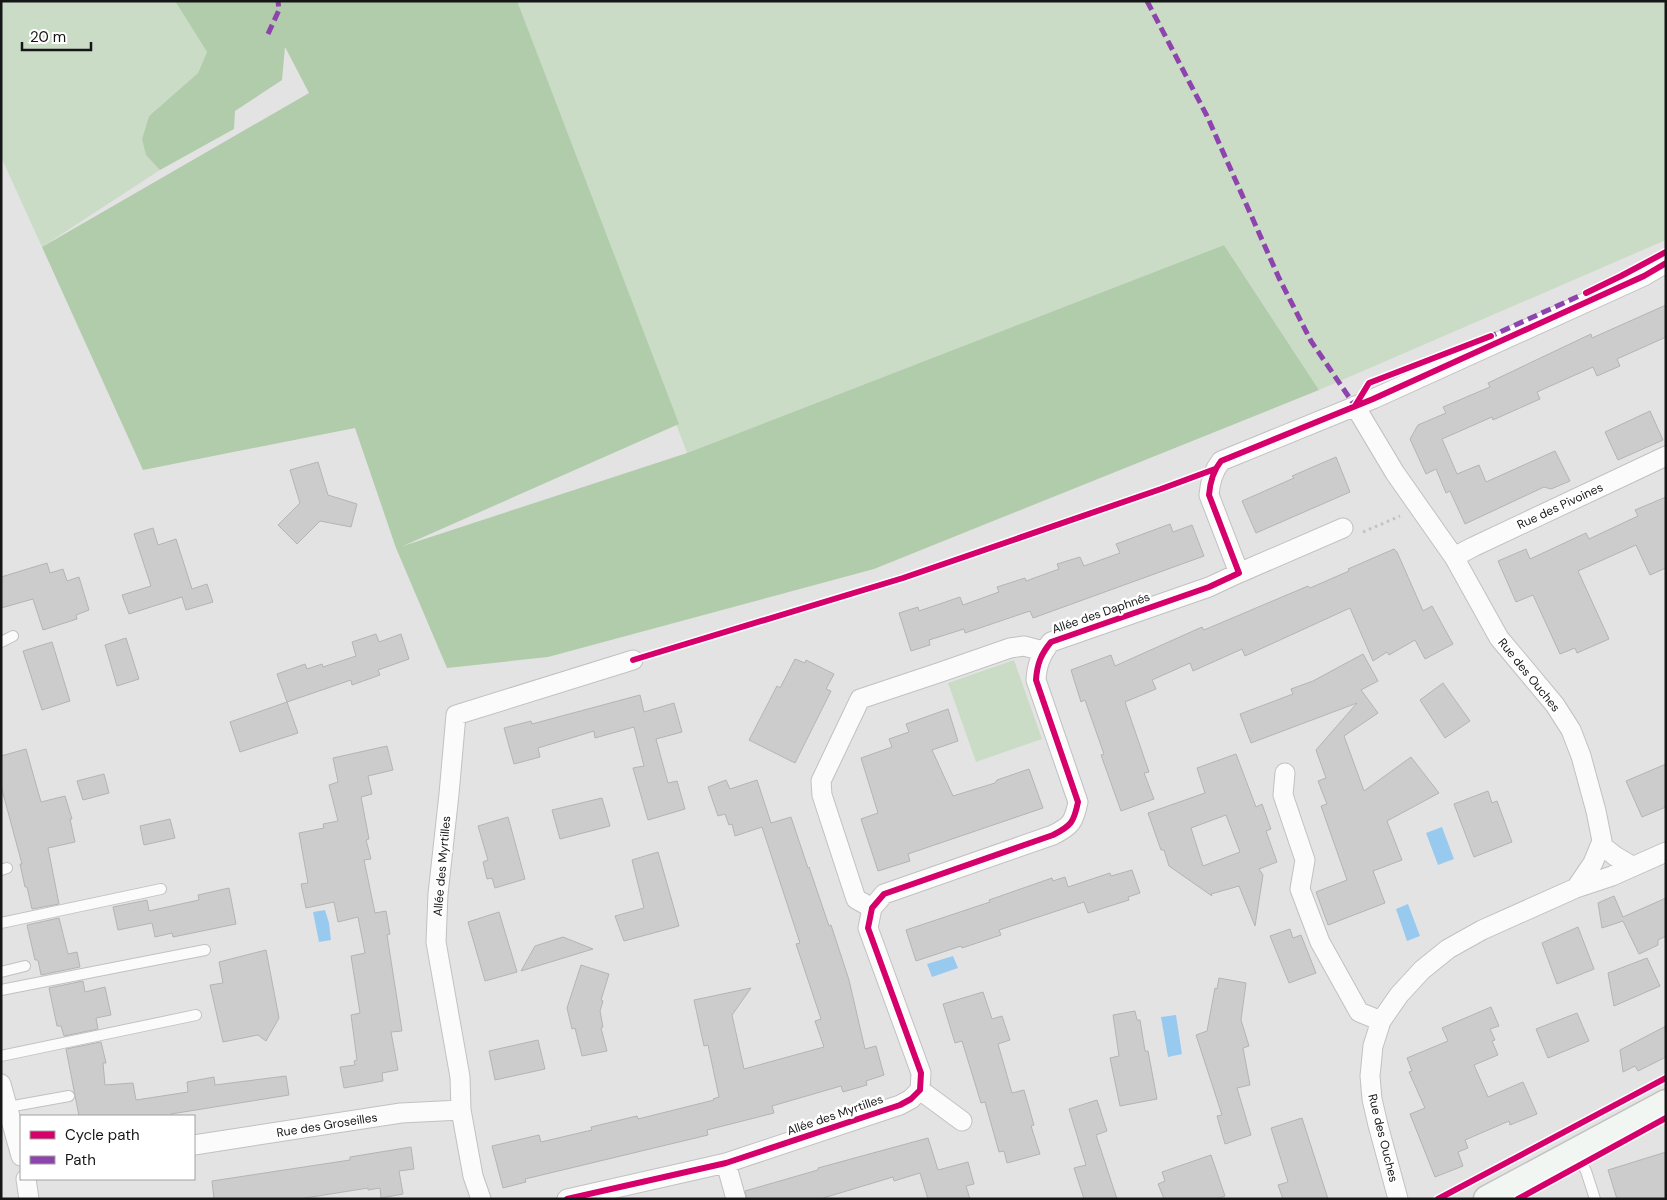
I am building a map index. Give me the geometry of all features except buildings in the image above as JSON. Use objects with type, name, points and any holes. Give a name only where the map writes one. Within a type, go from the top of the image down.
[{"type":"main road","points":[[1487,1199],[1666,1103]]},
{"type":"street","points":[[1239,573],[1209,495],[1214,469],[1221,461],[1355,406],[1644,276],[1666,263]]},
{"type":"street","name":"Rue des Ouches","points":[[1355,406],[1395,473],[1454,558],[1499,638],[1555,706],[1570,730],[1581,756],[1596,812],[1602,841],[1601,845]]},
{"type":"street","name":"Rue des Pivoines","points":[[1454,558],[1473,547],[1666,456]]},
{"type":"street","name":"Allée des Daphnés","points":[[1043,651],[1024,646],[1010,648],[860,699],[821,781],[822,795],[856,899],[872,908],[884,894],[1053,835],[1070,825],[1075,816],[1078,802],[1036,680],[1037,667],[1043,651],[1051,642],[1209,587],[1343,528]]},
{"type":"street","name":"Allée des Myrtilles","points":[[481,1199],[473,1176],[460,1110],[460,1077],[436,942],[438,894],[456,715],[633,660]]},
{"type":"street","points":[[1285,773],[1283,795],[1305,860],[1300,889],[1320,942],[1359,1012],[1381,1022]]},
{"type":"street","points":[[1576,888],[1593,863],[1601,845],[1632,866]]},
{"type":"street","name":"Rue des Ouches","points":[[1398,1199],[1378,1125],[1370,1076],[1373,1046],[1381,1022],[1404,989],[1422,970],[1448,948],[1482,930],[1576,888],[1612,876],[1666,852]]},
{"type":"street","points":[[872,908],[868,928],[921,1073],[920,1090],[962,1121]]},
{"type":"street","points":[[1,1084],[20,1152]]},
{"type":"street","name":"Allée des Myrtilles","points":[[567,1199],[726,1163],[900,1105],[911,1099],[920,1090]]},
{"type":"street","name":"Rue des Groseilles","points":[[195,1145],[401,1113],[460,1110]]},
{"type":"street","points":[[726,1163],[736,1199]]},
{"type":"street","points":[[26,1180],[29,1199]]},
{"type":"lane","points":[[1,642],[12,636]]},
{"type":"lane","points":[[1,923],[160,890]]},
{"type":"lane","points":[[1,990],[205,950]]},
{"type":"lane","points":[[1,972],[25,966]]},
{"type":"lane","points":[[1,1056],[196,1015]]},
{"type":"lane","points":[[8,1107],[69,1096]]},
{"type":"lane","points":[[1575,1151],[1586,1171],[1595,1199]]},
{"type":"path","points":[[1343,528],[1359,534],[1419,508]]},
{"type":"green space","points":[[1,1],[175,1],[207,52],[198,73],[149,116],[142,139],[160,170],[42,247],[1,157]]},
{"type":"green space","points":[[175,1],[517,1],[679,424],[403,546],[687,453],[1224,245],[1319,390],[874,569],[548,657],[447,668],[396,548],[355,428],[143,470],[42,247],[309,93],[285,47],[282,80],[235,111],[234,129],[160,170],[146,155],[142,139],[149,116],[198,73],[207,52]]},
{"type":"green space","points":[[516,1],[1666,1],[1666,240],[1319,390],[1224,245],[687,453]]},
{"type":"green space","points":[[1014,660],[1042,739],[976,762],[948,683]]},
{"type":"water","points":[[1442,827],[1454,859],[1438,865],[1426,833]]},
{"type":"water","points":[[1408,904],[1420,936],[1407,941],[1396,909]]},
{"type":"water","points":[[325,910],[331,940],[319,942],[313,912]]},
{"type":"water","points":[[953,956],[958,968],[932,977],[927,964]]},
{"type":"water","points":[[1176,1015],[1182,1054],[1168,1057],[1161,1017]]},
{"type":"marked path","points":[[268,34],[279,10],[278,1]]},
{"type":"marked path","points":[[1147,1],[1207,116],[1279,278],[1311,341],[1356,405]]},
{"type":"marked path","points":[[1487,338],[1590,291]]},
{"type":"cycle path","points":[[1586,293],[1666,252]]},
{"type":"cycle path","points":[[567,1199],[726,1163],[900,1105],[911,1099],[920,1090],[921,1073],[868,928],[872,908],[884,894],[1053,835],[1071,823],[1078,802],[1036,680],[1040,660],[1051,642],[1209,587],[1239,573],[1209,495],[1212,477],[1221,461],[1373,399],[1644,276],[1666,263]]},
{"type":"cycle path","points":[[1355,406],[1369,383],[1491,336]]},
{"type":"cycle path","points":[[633,660],[903,578],[1215,469]]},
{"type":"cycle path","points":[[1438,1199],[1666,1078]]},
{"type":"cycle path","points":[[1518,1199],[1666,1118]]}]
